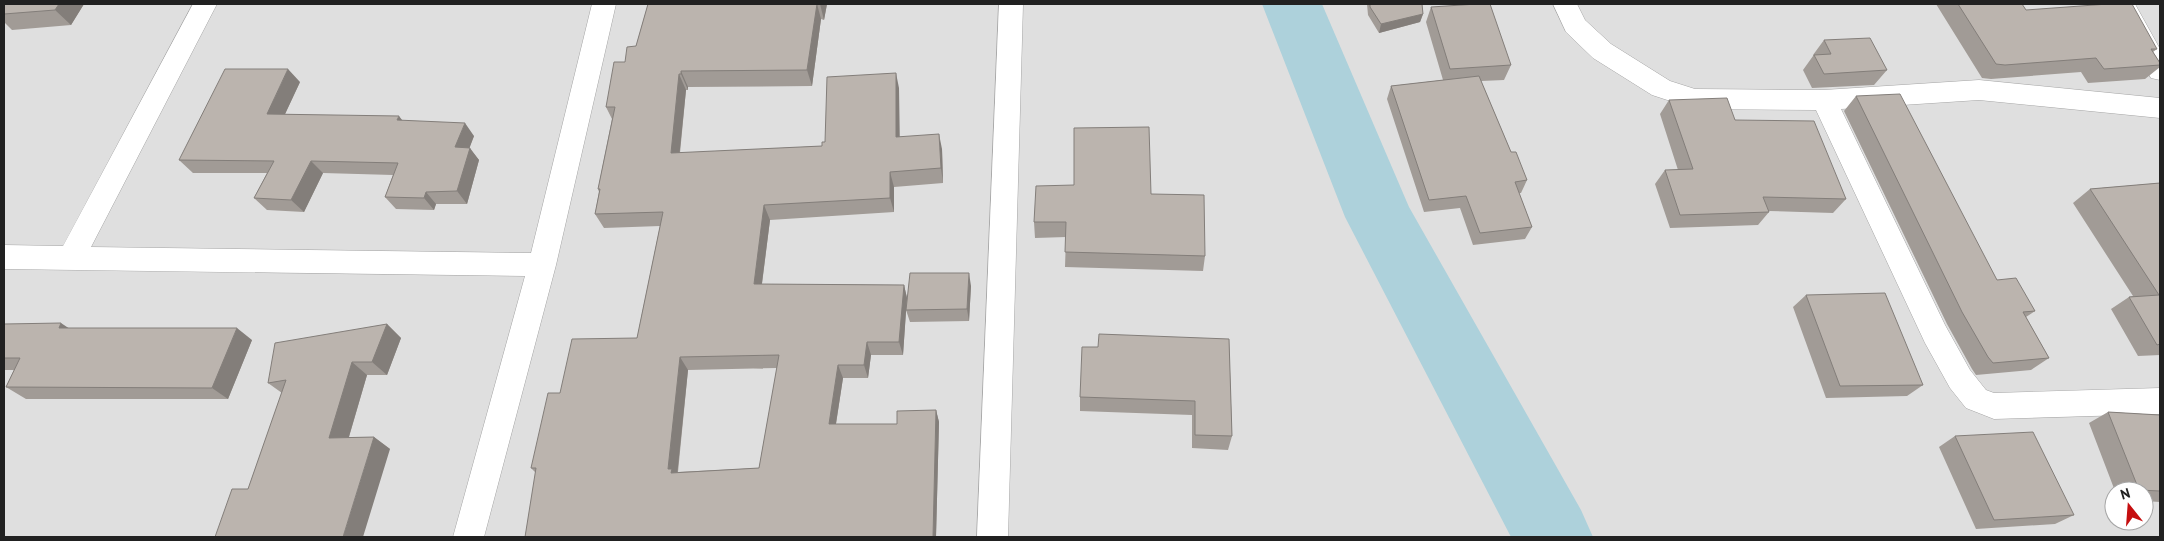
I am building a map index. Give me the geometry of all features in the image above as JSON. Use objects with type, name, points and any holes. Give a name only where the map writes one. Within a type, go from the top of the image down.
[{"type":"street","points":[[71,258],[205,4]]},
{"type":"street","points":[[469,537],[542,265],[604,4]]},
{"type":"street","points":[[992,537],[1011,4]]},
{"type":"street","points":[[1565,4],[1574,26],[1602,51],[1661,88],[1694,100],[1824,100],[1979,90],[2160,108]]},
{"type":"street","points":[[2123,4],[2160,71]]},
{"type":"street","points":[[1824,100],[1935,334],[1960,379],[1976,399],[1994,406],[2160,400]]},
{"type":"street","points":[[4,257],[542,265]]},
{"type":"shaded area","points":[[4,4],[2160,4],[2160,537],[4,537]]},
{"type":"building","points":[[4,4],[59,4],[55,10],[4,14]]},
{"type":"building","points":[[648,4],[817,4],[807,70],[681,71],[681,74],[679,74],[671,153],[822,146],[822,142],[825,142],[827,77],[896,73],[896,137],[939,134],[941,168],[890,172],[890,198],[764,205],[754,284],[904,285],[899,342],[867,342],[864,365],[838,365],[829,424],[897,424],[897,411],[936,410],[933,537],[525,537],[536,468],[531,468],[548,393],[560,393],[572,339],[637,338],[663,212],[595,214],[600,189],[598,189],[615,107],[606,107],[614,62],[625,62],[627,47],[636,46]],"holes":[[[779,355],[759,468],[671,473],[672,469],[668,469],[680,357]]]},
{"type":"building","points":[[1370,4],[1422,4],[1423,14],[1381,24]]},
{"type":"building","points":[[1490,4],[1511,65],[1450,69],[1431,7]]},
{"type":"building","points":[[1958,4],[2022,4],[2026,10],[2132,4],[2157,49],[2151,49],[2160,65],[2104,69],[2096,58],[2005,65],[1996,64]]},
{"type":"building","points":[[1870,38],[1887,70],[1824,74],[1814,55],[1831,54],[1824,40]]},
{"type":"building","points":[[225,69],[288,69],[267,114],[399,116],[397,120],[465,123],[455,147],[470,148],[457,191],[426,192],[424,198],[385,197],[398,163],[311,161],[291,200],[254,198],[274,161],[179,160]]},
{"type":"building","points":[[1479,76],[1511,152],[1516,152],[1527,180],[1515,182],[1532,227],[1480,233],[1466,196],[1429,200],[1391,86]]},
{"type":"building","points":[[1900,94],[1997,280],[2016,278],[2035,311],[2023,312],[2049,358],[1993,363],[1962,312],[1856,96]]},
{"type":"building","points":[[1727,98],[1735,120],[1814,121],[1846,199],[1763,197],[1769,212],[1680,215],[1665,170],[1693,169],[1669,100]]},
{"type":"building","points":[[1149,127],[1151,194],[1204,195],[1205,256],[1065,252],[1066,222],[1034,222],[1036,186],[1074,185],[1074,128]]},
{"type":"building","points":[[2160,183],[2160,344],[2157,345],[2129,297],[2159,295],[2090,189]]},
{"type":"building","points":[[910,273],[969,273],[967,309],[906,310]]},
{"type":"building","points":[[1885,293],[1923,385],[1840,386],[1806,295]]},
{"type":"building","points":[[61,323],[59,328],[237,328],[212,388],[6,387],[20,358],[4,358],[4,324]]},
{"type":"building","points":[[387,324],[372,362],[352,362],[329,438],[374,437],[343,537],[215,537],[232,489],[248,489],[286,380],[268,383],[275,343]]},
{"type":"building","points":[[1099,334],[1229,339],[1232,436],[1195,435],[1195,401],[1080,397],[1082,347],[1098,347]]},
{"type":"building","points":[[2108,412],[2160,415],[2160,491],[2154,491],[2154,481],[2135,481]]},
{"type":"building","points":[[2033,432],[2074,515],[1994,520],[1955,436]]},
{"type":"waterway","points":[[1292,4],[1379,217],[1553,537]]}]
